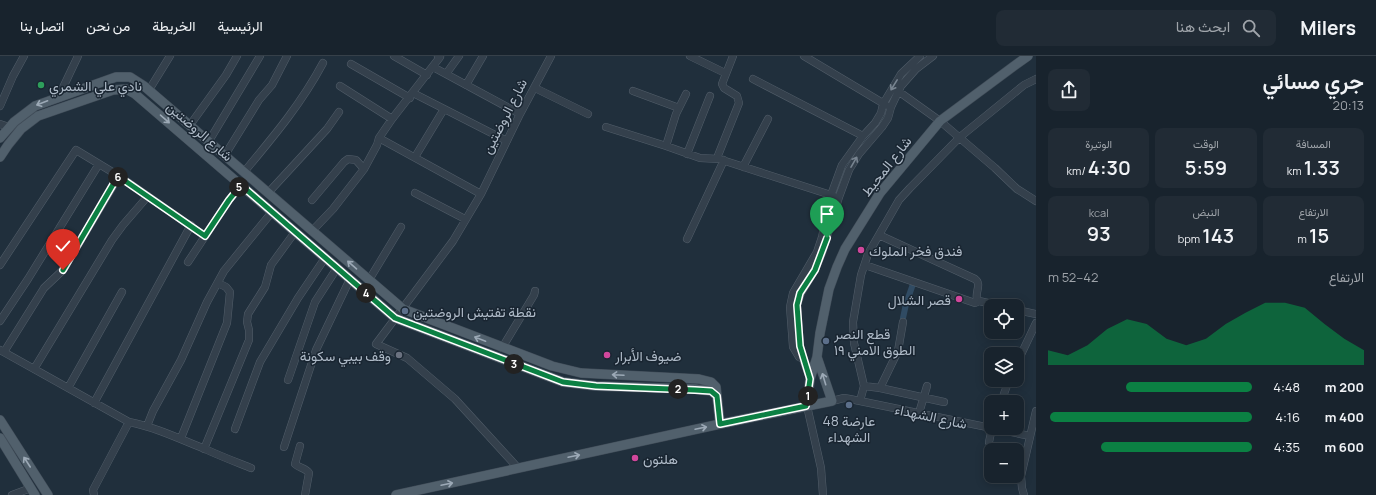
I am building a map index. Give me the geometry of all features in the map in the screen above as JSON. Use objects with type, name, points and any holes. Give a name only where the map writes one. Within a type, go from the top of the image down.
[{"type":"main road","name":"شارع المحيط","points":[[806,406],[810,379],[817,357],[829,290],[836,267],[845,249],[880,193],[940,121],[1028,56]]},
{"type":"main road","name":"شارع الروضتين","points":[[0,138],[4,125],[41,104],[120,77],[130,77],[141,83],[403,309]]},
{"type":"main road","name":"شارع الروضتين","points":[[0,157],[13,138],[33,119],[55,109],[106,92],[123,88],[129,90],[395,318]]},
{"type":"main road","points":[[403,309],[552,366],[581,373],[701,380],[714,385],[717,396],[720,424]]},
{"type":"main road","points":[[395,318],[563,382],[596,386],[711,391],[717,396]]},
{"type":"main road","name":"شارع المحيط","points":[[817,357],[832,401]]},
{"type":"main road","points":[[396,495],[416,493],[518,468],[832,401]]},
{"type":"main road","points":[[0,420],[48,495]]},
{"type":"main road","points":[[0,438],[33,492]]},
{"type":"street","points":[[0,106],[13,76],[24,56]]},
{"type":"street","points":[[58,98],[78,56]]},
{"type":"street","points":[[149,90],[170,56]]},
{"type":"street","points":[[190,125],[226,75],[237,56]]},
{"type":"street","points":[[209,141],[260,56]]},
{"type":"street","points":[[225,156],[259,100],[272,85],[287,56]]},
{"type":"street","points":[[394,56],[427,75]]},
{"type":"street","points":[[312,231],[333,209],[364,169],[377,145],[379,138],[440,56]]},
{"type":"street","points":[[446,74],[460,56]]},
{"type":"street","points":[[466,85],[483,56]]},
{"type":"street","name":"شارع الروضتين","points":[[395,318],[453,241],[481,194],[520,114],[551,56]]},
{"type":"street","points":[[690,56],[725,73]]},
{"type":"street","points":[[687,239],[720,159],[739,103],[737,96],[722,86],[725,73],[733,56]]},
{"type":"street","points":[[804,56],[815,59],[883,104],[891,107]]},
{"type":"street","points":[[803,359],[799,357],[793,346],[790,306],[791,299],[816,252],[822,237],[831,195],[842,165],[863,136],[875,123],[881,113],[883,104],[901,74],[920,56]]},
{"type":"street","points":[[810,379],[800,346],[797,305],[798,298],[815,270],[822,253],[838,197],[849,170],[859,154],[888,118],[898,91],[916,69],[933,56]]},
{"type":"street","points":[[244,172],[284,124],[311,85],[323,63]]},
{"type":"street","points":[[351,64],[411,95],[444,109],[507,142]]},
{"type":"street","points":[[433,67],[520,114]]},
{"type":"street","points":[[753,79],[863,136]]},
{"type":"street","points":[[860,401],[864,386],[854,343],[853,322],[861,276],[868,254],[899,200],[960,137],[1024,85],[1036,79]]},
{"type":"street","points":[[340,86],[392,119]]},
{"type":"street","points":[[535,88],[588,114]]},
{"type":"street","points":[[633,91],[679,108]]},
{"type":"street","points":[[898,91],[940,121],[1018,189],[1036,201]]},
{"type":"street","points":[[666,146],[676,114],[686,94]]},
{"type":"street","points":[[687,154],[710,96]]},
{"type":"street","points":[[415,157],[444,109]]},
{"type":"street","points":[[268,193],[327,129],[339,112]]},
{"type":"street","points":[[743,167],[768,119]]},
{"type":"street","points":[[606,127],[700,158],[720,159],[838,197]]},
{"type":"street","points":[[379,138],[481,194]]},
{"type":"street","points":[[0,265],[76,150],[148,196],[205,236]]},
{"type":"street","points":[[312,200],[348,159],[356,160],[364,169]]},
{"type":"street","points":[[0,321],[98,164]]},
{"type":"street","points":[[118,176],[63,270],[44,288],[2,351],[129,422],[147,426],[181,438],[251,468]]},
{"type":"street","points":[[188,262],[229,200],[241,185]]},
{"type":"street","points":[[415,193],[465,219]]},
{"type":"street","points":[[34,369],[112,240],[148,196]]},
{"type":"street","points":[[147,426],[153,411],[181,360],[207,302],[224,271],[272,212]]},
{"type":"street","points":[[94,403],[191,225]]},
{"type":"street","points":[[369,280],[401,227]]},
{"type":"street","points":[[204,449],[249,340],[247,322],[248,314],[265,287],[271,265],[295,232]]},
{"type":"street","points":[[879,235],[976,279],[979,283],[976,296],[979,301]]},
{"type":"street","points":[[235,429],[260,362],[294,304],[325,258]]},
{"type":"street","points":[[865,265],[975,303],[979,301],[984,302]]},
{"type":"street","points":[[288,380],[315,302],[337,268]]},
{"type":"street","points":[[284,447],[316,350],[350,279]]},
{"type":"street","points":[[181,438],[227,324],[230,292],[226,287],[218,282]]},
{"type":"street","points":[[502,348],[535,291]]},
{"type":"street","points":[[68,388],[122,292]]},
{"type":"street","points":[[1024,311],[1036,314]]},
{"type":"street","points":[[395,318],[376,344],[407,358],[455,398],[518,468]]},
{"type":"street","points":[[880,388],[898,351],[903,322]]},
{"type":"street","points":[[1024,348],[1036,323]]},
{"type":"street","points":[[864,386],[944,402]]},
{"type":"street","points":[[919,413],[926,386]]},
{"type":"street","name":"شارع الشهداء","points":[[832,401],[844,398],[984,426]]},
{"type":"street","points":[[806,406],[821,468],[823,495]]},
{"type":"street","points":[[1024,495],[1021,476],[1036,411]]},
{"type":"street","points":[[94,495],[93,490],[129,422]]},
{"type":"street","points":[[989,442],[990,435]]},
{"type":"street","name":"شارع الشهداء","points":[[1024,435],[1030,436]]},
{"type":"street","points":[[300,446],[295,464],[297,467],[308,471],[309,473],[305,495]]},
{"type":"street","points":[[12,495],[33,492]]},
{"type":"waterway","points":[[903,318],[913,284]]},
{"type":"place","name":"نادي علي الشمري","points":[[41,85]]},
{"type":"place","name":"فندق فخر الملوك","points":[[861,250]]},
{"type":"place","name":"قصر الشلال","points":[[959,299]]},
{"type":"place","name":"نقطة تفتيش الروضتين","points":[[405,311]]},
{"type":"place","name":"قطع النصر الطوق الامني ۱۹","points":[[826,341]]},
{"type":"place","name":"وقف بيبي سكونة","points":[[399,355]]},
{"type":"place","name":"ضيوف الأبرار","points":[[607,355]]},
{"type":"place","name":"عارضة 48 الشهداء","points":[[849,405]]},
{"type":"place","name":"هلتون","points":[[635,458]]},
{"type":"route","points":[[63,270],[118,176],[205,236],[241,185],[395,318],[563,382],[582,385],[711,391],[717,396],[720,424],[806,406],[810,379],[800,346],[797,305],[800,293],[815,270],[827,238]]}]
